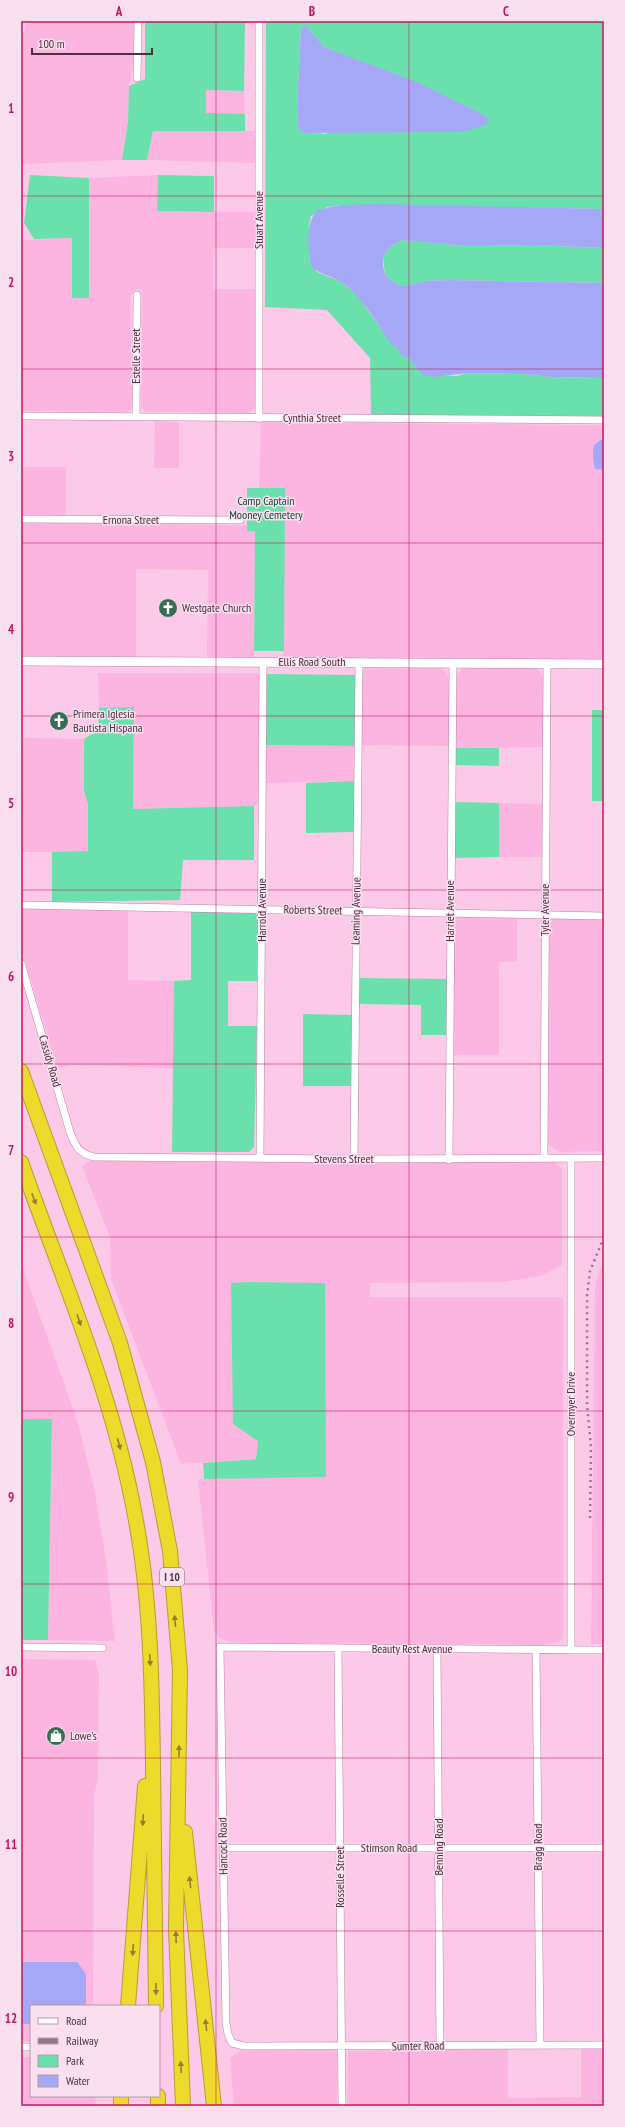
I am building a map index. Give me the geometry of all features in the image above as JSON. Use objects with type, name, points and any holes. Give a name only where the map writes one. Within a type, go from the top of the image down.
[{"type":"highway","name":"I 10","points":[[21,1070],[120,1343],[152,1462],[170,1551],[180,1670],[176,1929],[183,2106]]},
{"type":"highway","name":"I 10","points":[[21,1162],[95,1363],[125,1467],[145,1579],[152,1698],[156,2005]]},
{"type":"highway","points":[[128,2005],[152,1698]]},
{"type":"highway","points":[[179,1770],[214,2106]]},
{"type":"street","points":[[137,78],[138,21]]},
{"type":"street","name":"Stuart Avenue","points":[[259,21],[259,419]]},
{"type":"street","name":"Estelle Street","points":[[136,416],[137,295]]},
{"type":"street","name":"Cynthia Street","points":[[21,416],[136,416],[259,419],[604,420]]},
{"type":"street","name":"Ernona Street","points":[[21,520],[240,520]]},
{"type":"street","name":"Ellis Road South","points":[[21,661],[604,664]]},
{"type":"street","name":"Harrold Avenue","points":[[260,1159],[263,662]]},
{"type":"street","name":"Leaming Avenue","points":[[354,1160],[359,663]]},
{"type":"street","name":"Harriet Avenue","points":[[449,1160],[452,663]]},
{"type":"street","name":"Tyler Avenue","points":[[544,1158],[547,663]]},
{"type":"street","name":"Roberts Street","points":[[21,905],[356,910],[604,916]]},
{"type":"street","name":"Cassidy Road","points":[[21,963],[70,1132],[76,1146],[84,1155]]},
{"type":"street","name":"Stevens Street","points":[[84,1155],[94,1157],[354,1160],[604,1158]]},
{"type":"street","name":"Overmyer Drive","points":[[571,1158],[571,1650]]},
{"type":"street","points":[[21,1647],[103,1648]]},
{"type":"street","name":"Beauty Rest Avenue","points":[[220,1648],[604,1650]]},
{"type":"street","name":"Hancock Road","points":[[220,1648],[226,2023],[228,2034],[232,2043]]},
{"type":"street","name":"Rosselle Street","points":[[338,1648],[342,2106]]},
{"type":"street","name":"Benning Road","points":[[437,1649],[440,2045]]},
{"type":"street","name":"Bragg Road","points":[[536,1650],[540,2044]]},
{"type":"street","name":"Stimson Road","points":[[223,1848],[604,1848]]},
{"type":"street","name":"Sumter Road","points":[[232,2043],[244,2046],[604,2045]]},
{"type":"shaded area","points":[[27,21],[134,21],[133,68],[129,86],[128,121],[122,160],[21,164],[21,36],[25,31]]},
{"type":"shaded area","points":[[206,90],[244,91],[245,114],[206,114]]},
{"type":"shaded area","points":[[153,131],[255,131],[255,163],[147,160]]},
{"type":"shaded area","points":[[158,175],[157,211],[256,212],[256,248],[213,248],[213,289],[255,289],[255,405],[253,410],[248,413],[144,411],[141,405],[142,290],[134,290],[130,298],[133,403],[131,409],[127,412],[21,411],[21,240],[72,238],[72,298],[89,298],[89,178]]},
{"type":"shaded area","points":[[155,421],[179,422],[179,468],[154,468]]},
{"type":"shaded area","points":[[261,422],[604,425],[604,439],[594,445],[593,461],[604,470],[604,660],[283,658],[285,489],[259,488]]},
{"type":"shaded area","points":[[21,467],[66,467],[66,517],[21,516]]},
{"type":"shaded area","points":[[21,522],[247,525],[247,531],[255,531],[254,658],[207,657],[208,570],[136,569],[136,656],[21,657]]},
{"type":"shaded area","points":[[366,667],[440,667],[449,678],[449,746],[361,745],[362,673]]},
{"type":"shaded area","points":[[463,668],[536,668],[540,671],[544,680],[544,747],[456,748],[455,708],[457,675]]},
{"type":"shaded area","points":[[98,673],[259,673],[259,803],[254,806],[133,809],[134,707],[99,708]]},
{"type":"shaded area","points":[[21,738],[84,739],[84,791],[88,804],[88,852],[21,852]]},
{"type":"shaded area","points":[[266,745],[355,746],[354,781],[266,783]]},
{"type":"shaded area","points":[[499,803],[544,804],[543,857],[499,857]]},
{"type":"shaded area","points":[[21,908],[128,910],[128,980],[174,981],[173,1068],[70,1065],[61,1068],[56,1065],[21,946]]},
{"type":"shaded area","points":[[461,916],[517,917],[517,961],[499,962],[499,1055],[453,1055],[453,922],[455,918]]},
{"type":"shaded area","points":[[556,918],[604,919],[604,1151],[559,1152],[548,1144],[549,924]]},
{"type":"shaded area","points":[[90,1161],[554,1162],[562,1169],[562,1265],[541,1276],[502,1282],[370,1283],[370,1297],[563,1297],[563,1638],[558,1642],[543,1645],[260,1643],[228,1642],[219,1637],[214,1631],[198,1479],[325,1477],[294,1282],[231,1283],[258,1441],[256,1459],[181,1464],[111,1279],[110,1237],[82,1166]]},
{"type":"shaded area","points":[[604,1262],[604,1644],[591,1644],[595,1283]]},
{"type":"shaded area","points":[[21,1263],[77,1420],[95,1492],[106,1561],[115,1641],[48,1640],[52,1420],[21,1419]]},
{"type":"shaded area","points":[[21,1659],[95,1660],[99,1675],[98,1778],[94,1796],[93,2005],[30,2005],[30,2042],[21,2042]]},
{"type":"shaded area","points":[[333,2049],[337,2053],[337,2106],[234,2106],[230,2058],[242,2050]]},
{"type":"shaded area","points":[[508,2049],[508,2098],[581,2097],[581,2049],[604,2049],[604,2106],[347,2106],[348,2051]]},
{"type":"shaded area","points":[[21,2057],[30,2057],[30,2097],[96,2097],[95,2106],[21,2106]]},
{"type":"green space","points":[[145,21],[245,21],[244,91],[206,90],[206,113],[245,114],[245,131],[153,131],[147,160],[122,160],[128,121],[129,86],[145,79]]},
{"type":"green space","points":[[266,21],[604,21],[604,209],[341,205],[327,207],[311,216],[309,226],[309,256],[317,272],[340,281],[358,296],[392,344],[395,345],[402,356],[409,358],[421,374],[457,376],[467,373],[522,374],[552,377],[604,378],[604,416],[371,415],[370,358],[327,310],[265,307]],"holes":[[[304,27],[308,28],[324,47],[423,86],[325,134],[299,130],[297,111],[301,29]]]},
{"type":"green space","points":[[30,175],[89,178],[89,298],[72,298],[72,238],[34,239],[24,223]]},
{"type":"green space","points":[[158,175],[214,176],[214,212],[157,211]]},
{"type":"green space","points":[[401,240],[469,246],[533,245],[604,248],[604,283],[450,280],[424,281],[407,286],[399,286],[385,275],[383,257],[390,247]]},
{"type":"green space","name":"Camp Captain Mooney Cemetery","points":[[247,488],[285,488],[284,651],[254,651],[255,531],[247,531]]},
{"type":"green space","points":[[266,674],[356,675],[355,746],[266,745]]},
{"type":"green space","points":[[134,707],[133,809],[254,806],[254,860],[183,860],[180,900],[52,902],[52,852],[88,851],[88,804],[84,791],[84,739],[98,730],[99,708]]},
{"type":"green space","points":[[592,710],[604,710],[604,801],[592,801]]},
{"type":"green space","points":[[456,748],[499,748],[499,766],[455,765]]},
{"type":"green space","points":[[354,781],[354,832],[306,833],[306,783]]},
{"type":"green space","points":[[454,802],[499,803],[499,857],[454,858]]},
{"type":"green space","points":[[253,910],[259,918],[257,981],[228,981],[228,1026],[257,1026],[254,1147],[249,1152],[172,1152],[174,981],[191,980],[191,911]]},
{"type":"green space","points":[[359,978],[448,979],[447,1035],[421,1035],[421,1005],[359,1004]]},
{"type":"green space","points":[[303,1014],[352,1015],[352,1086],[303,1086]]},
{"type":"green space","points":[[231,1283],[325,1283],[326,1477],[204,1479],[203,1463],[256,1459],[258,1441],[233,1424]]},
{"type":"green space","points":[[21,1419],[52,1419],[48,1640],[21,1640]]},
{"type":"water","points":[[304,26],[308,28],[324,47],[419,83],[486,116],[489,120],[486,125],[460,132],[305,133],[299,130],[297,111],[301,29]]},
{"type":"water","points":[[380,204],[604,209],[604,248],[533,245],[469,246],[401,240],[390,247],[383,257],[383,266],[385,275],[399,286],[407,286],[424,281],[450,280],[604,283],[604,378],[467,373],[433,377],[421,374],[409,358],[402,356],[395,345],[392,345],[363,303],[349,288],[311,266],[308,237],[313,216],[317,210],[341,205]]},
{"type":"water","points":[[604,439],[604,470],[595,469],[593,457],[594,445]]},
{"type":"water","points":[[21,1962],[77,1962],[86,1974],[86,2005],[30,2005],[30,2024],[21,2024]]},
{"type":"railway","points":[[590,1518],[591,1447],[587,1404],[587,1296],[590,1271],[604,1237]]},
{"type":"place","name":"Westgate Church","points":[[168,608]]},
{"type":"place","name":"Primera Iglesia Bautista Hispana","points":[[59,721]]},
{"type":"place","name":"Lowe's","points":[[56,1736]]}]
